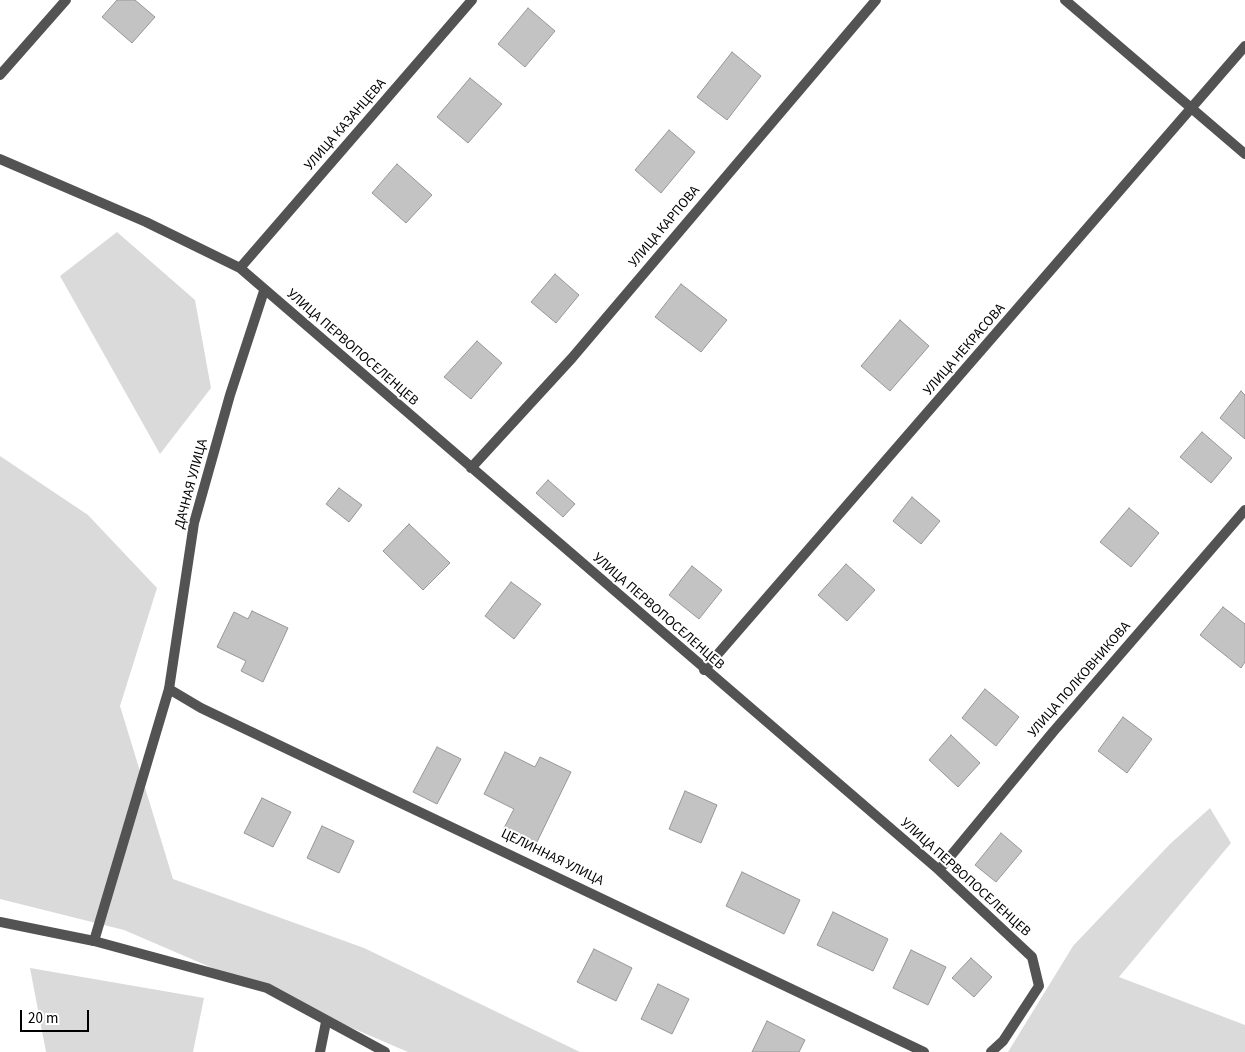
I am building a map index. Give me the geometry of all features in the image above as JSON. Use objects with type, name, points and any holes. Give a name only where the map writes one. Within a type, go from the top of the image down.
[{"type":"street","points":[[0,75],[66,0]]},
{"type":"street","name":"УЛИЦА КАЗАНЦЕВА","points":[[240,268],[472,0]]},
{"type":"street","name":"УЛИЦА КАРПОВА","points":[[471,468],[572,358],[876,0]]},
{"type":"street","points":[[1065,0],[1245,154]]},
{"type":"street","name":"УЛИЦА НЕКРАСОВА","points":[[704,670],[1245,46]]},
{"type":"street","name":"УЛИЦА ПЕРВОПОСЕЛЕНЦЕВ","points":[[0,159],[146,222],[240,268],[264,291],[704,670],[939,870],[1032,957],[1039,986],[1003,1041],[990,1052]]},
{"type":"street","name":"ДАЧНАЯ УЛИЦА","points":[[94,940],[169,689],[194,523],[230,395],[264,291]]},
{"type":"street","name":"УЛИЦА ПОЛКОВНИКОВА","points":[[939,870],[1053,732],[1245,510]]},
{"type":"street","name":"ЦЕЛИННАЯ УЛИЦА","points":[[169,689],[201,708],[924,1052]]},
{"type":"street","points":[[0,922],[94,940],[267,988],[326,1022],[385,1052]]},
{"type":"street","points":[[320,1052],[326,1022]]},
{"type":"shaded area","points":[[117,232],[195,300],[211,388],[160,454],[60,276]]},
{"type":"shaded area","points":[[0,456],[88,515],[157,588],[120,706],[173,879],[364,948],[580,1052],[408,1052],[124,930],[0,899]]},
{"type":"shaded area","points":[[1210,808],[1231,843],[1119,977],[1245,1025],[1245,1052],[1008,1052],[1073,946],[1170,844]]},
{"type":"shaded area","points":[[30,968],[204,998],[193,1052],[46,1052]]},
{"type":"building","points":[[117,0],[135,0],[155,17],[132,43],[102,17]]},
{"type":"building","points":[[528,8],[555,31],[525,67],[498,44]]},
{"type":"building","points":[[732,52],[761,76],[727,120],[697,97]]},
{"type":"building","points":[[470,78],[502,104],[468,143],[437,117]]},
{"type":"building","points":[[669,130],[695,152],[661,193],[635,170]]},
{"type":"building","points":[[397,164],[432,195],[406,223],[372,193]]},
{"type":"building","points":[[555,274],[579,295],[556,323],[531,302]]},
{"type":"building","points":[[681,284],[727,320],[701,352],[655,317]]},
{"type":"building","points":[[900,320],[929,346],[890,391],[861,366]]},
{"type":"building","points":[[477,341],[502,363],[471,399],[444,377]]},
{"type":"building","points":[[1241,391],[1245,395],[1245,439],[1220,418]]},
{"type":"building","points":[[1202,432],[1232,458],[1211,483],[1180,457]]},
{"type":"building","points":[[548,480],[575,504],[563,517],[536,493]]},
{"type":"building","points":[[339,488],[362,505],[349,522],[326,504]]},
{"type":"building","points":[[912,497],[940,521],[921,544],[893,521]]},
{"type":"building","points":[[1129,508],[1159,533],[1131,567],[1100,542]]},
{"type":"building","points":[[409,524],[450,563],[423,590],[383,551]]},
{"type":"building","points":[[846,564],[875,590],[847,621],[818,595]]},
{"type":"building","points":[[692,566],[722,590],[699,619],[669,595]]},
{"type":"building","points":[[511,582],[541,604],[514,639],[485,616]]},
{"type":"building","points":[[1223,607],[1245,624],[1245,662],[1241,668],[1200,635]]},
{"type":"building","points":[[252,611],[288,628],[263,682],[241,671],[246,661],[217,647],[234,612],[248,619]]},
{"type":"building","points":[[985,689],[1019,717],[996,746],[962,718]]},
{"type":"building","points":[[1123,717],[1152,739],[1127,773],[1098,751]]},
{"type":"building","points":[[951,735],[980,763],[958,787],[929,760]]},
{"type":"building","points":[[437,747],[461,759],[437,804],[413,792]]},
{"type":"building","points":[[505,752],[535,767],[540,757],[571,772],[536,844],[504,828],[514,809],[484,794]]},
{"type":"building","points":[[685,791],[717,805],[701,843],[669,829]]},
{"type":"building","points":[[262,798],[291,812],[273,847],[244,833]]},
{"type":"building","points":[[322,826],[354,841],[339,873],[307,858]]},
{"type":"building","points":[[1001,833],[1022,851],[996,882],[975,865]]},
{"type":"building","points":[[742,872],[800,900],[784,934],[726,906]]},
{"type":"building","points":[[833,912],[888,939],[873,971],[817,945]]},
{"type":"building","points":[[594,949],[632,968],[616,1001],[577,982]]},
{"type":"building","points":[[911,950],[946,967],[928,1005],[893,988]]},
{"type":"building","points":[[971,958],[992,977],[974,997],[952,978]]},
{"type":"building","points":[[658,984],[689,999],[672,1034],[641,1019]]},
{"type":"building","points":[[767,1021],[805,1040],[799,1052],[752,1052]]}]
